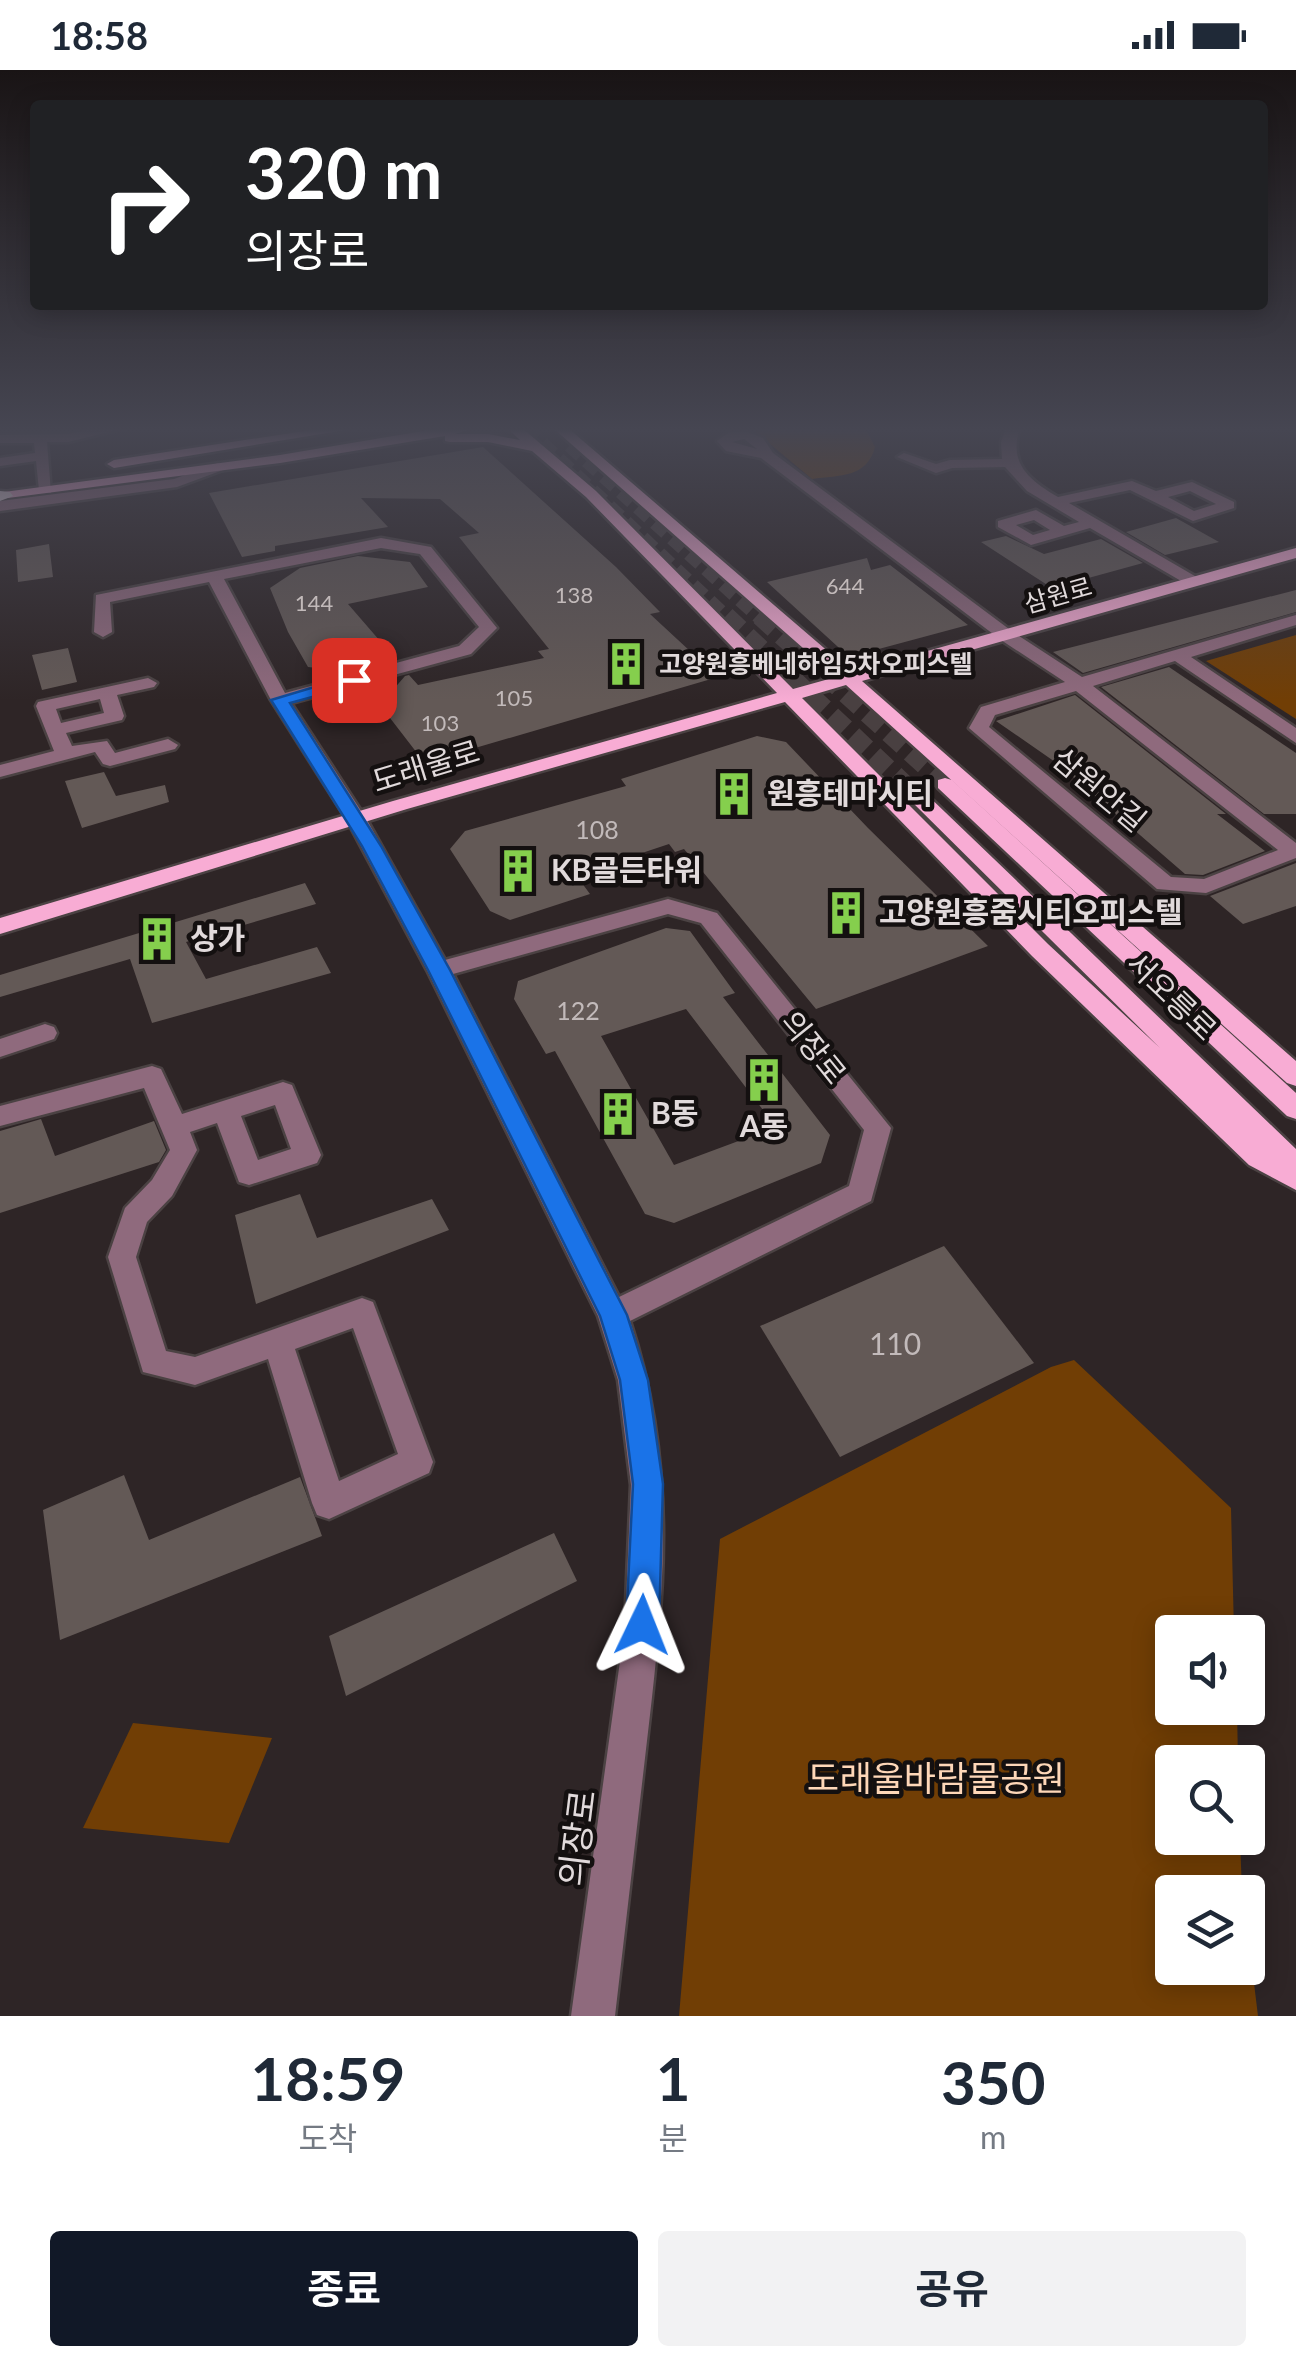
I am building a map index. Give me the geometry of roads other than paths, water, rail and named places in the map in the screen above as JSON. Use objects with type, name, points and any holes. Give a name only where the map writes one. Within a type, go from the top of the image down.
[{"type":"main road","points":[[618,519],[802,691],[1040,950],[1259,1157],[1296,1179]]},
{"type":"main road","points":[[667,519],[1296,1076]]},
{"type":"main road","name":"삼원로","points":[[802,691],[1296,553]]},
{"type":"main road","name":"도래울로","points":[[0,926],[802,691]]},
{"type":"main road","name":"서오릉로","points":[[945,784],[1296,1109]]},
{"type":"main road","name":"서오릉로","points":[[914,793],[1296,1166]]},
{"type":"street","name":"삼원로","points":[[851,519],[1007,636]]},
{"type":"street","points":[[1022,519],[1003,524],[1055,555]]},
{"type":"street","points":[[1042,519],[1062,531]]},
{"type":"street","points":[[1084,519],[1194,582]]},
{"type":"street","points":[[1031,540],[1092,523]]},
{"type":"street","points":[[103,632],[102,599],[382,543],[425,550],[488,628],[465,650],[280,700]]},
{"type":"street","name":"의장로","points":[[214,578],[280,700],[357,820],[439,970],[613,1315],[634,1380],[648,1484],[642,1625],[594,2016]]},
{"type":"street","name":"삼원안길","points":[[1295,850],[1206,886],[1165,884],[978,728],[988,712],[1296,620]]},
{"type":"street","name":"삼원안길","points":[[1007,636],[1078,683],[1295,850]]},
{"type":"street","points":[[1177,655],[1295,735]]},
{"type":"street","points":[[65,754],[45,706],[148,683]]},
{"type":"street","points":[[0,770],[100,745],[110,760],[168,745]]},
{"type":"street","name":"의장로","points":[[439,970],[668,906],[709,918],[878,1128],[861,1193],[613,1315]]},
{"type":"street","points":[[0,1048],[45,1033]]},
{"type":"street","points":[[0,1116],[152,1076],[184,1150],[162,1188],[135,1216],[122,1257],[154,1362],[196,1371],[362,1310],[418,1462],[329,1503],[278,1343]]},
{"type":"street","points":[[176,1126],[225,1109]]},
{"type":"tunnel","points":[[622,519],[728,619]]},
{"type":"tunnel","points":[[651,519],[762,619]]},
{"type":"tunnel","points":[[726,616],[914,793]]},
{"type":"tunnel","points":[[760,616],[945,784]]},
{"type":"place","name":"고양원흥베네하임5차오피스텔","points":[[626,664]]},
{"type":"place","name":"원흥테마시티","points":[[734,794]]},
{"type":"place","name":"KB골든타워","points":[[518,871]]},
{"type":"place","name":"고양원흥줌시티오피스텔","points":[[846,913]]},
{"type":"place","name":"상가","points":[[157,939]]},
{"type":"place","name":"A동","points":[[764,1080]]},
{"type":"place","name":"B동","points":[[618,1114]]},
{"type":"park label","name":"도래울바람물공원","points":[[936,1779]]}]
